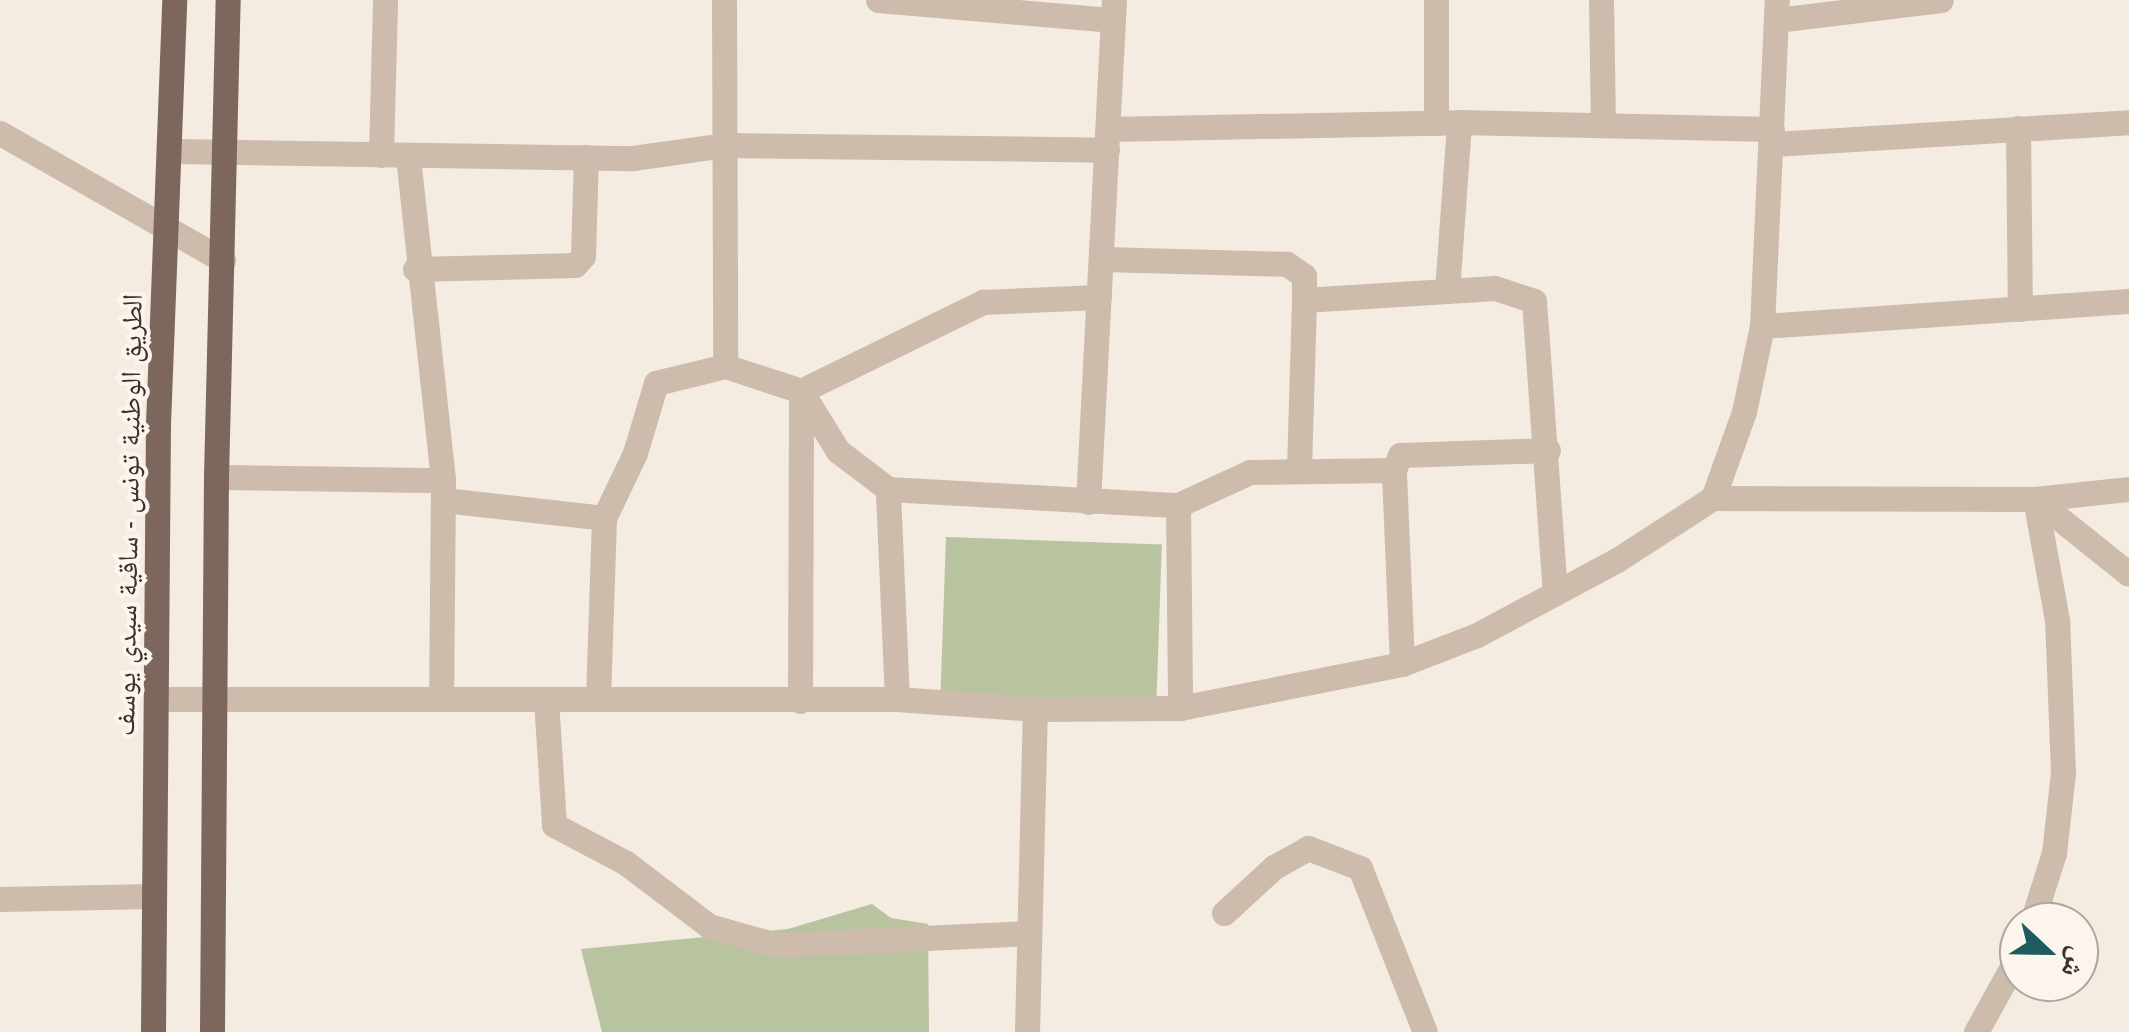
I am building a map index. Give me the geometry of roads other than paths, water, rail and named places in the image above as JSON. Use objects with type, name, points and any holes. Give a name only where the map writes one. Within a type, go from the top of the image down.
[{"type":"main road","name":"الطريق الوطنية تونس - ساقية سيدي يوسف","points":[[153,1032],[165,232],[172,152],[174,0]]},
{"type":"main road","points":[[212,1032],[216,476],[228,0]]},
{"type":"street","points":[[381,155],[384,0]]},
{"type":"street","points":[[724,0],[725,366]]},
{"type":"street","points":[[878,0],[1114,10],[1088,502]]},
{"type":"street","points":[[1436,0],[1447,122],[1447,291]]},
{"type":"street","points":[[1601,0],[1603,125]]},
{"type":"street","points":[[1713,498],[1744,412],[1762,326],[1776,10],[1939,0]]},
{"type":"street","points":[[172,152],[633,158],[724,145],[1108,139],[1447,122],[1603,125],[1772,136],[2129,122]]},
{"type":"street","points":[[2018,128],[2020,310]]},
{"type":"street","points":[[0,133],[165,232],[223,260]]},
{"type":"street","points":[[416,269],[575,265],[583,256],[586,156]]},
{"type":"street","points":[[408,158],[416,269],[443,490],[441,697]]},
{"type":"street","points":[[1102,258],[1288,264],[1304,276],[1299,469]]},
{"type":"street","points":[[1304,300],[1495,288],[1534,300],[1548,450],[1555,593]]},
{"type":"street","points":[[801,391],[983,302],[1099,297]]},
{"type":"street","points":[[1762,326],[2129,300]]},
{"type":"street","points":[[598,699],[604,518],[631,462],[656,384],[725,366],[801,391],[838,452],[888,489],[1178,505],[1234,476],[1299,469],[1394,470]]},
{"type":"street","points":[[800,701],[801,391]]},
{"type":"street","points":[[1402,664],[1394,470],[1404,452],[1548,450]]},
{"type":"street","points":[[216,476],[443,490],[604,518]]},
{"type":"street","points":[[156,699],[896,700],[1036,709],[1180,708],[1402,664],[1555,593],[1713,498],[2035,500],[2129,488]]},
{"type":"street","points":[[888,489],[896,700]]},
{"type":"street","points":[[2035,500],[2129,574]]},
{"type":"street","points":[[2035,500],[2057,620],[2063,755],[2054,853],[2038,902]]},
{"type":"street","points":[[1178,505],[1180,708]]},
{"type":"street","points":[[546,700],[554,825],[626,863],[709,926],[776,945],[1028,933]]},
{"type":"street","points":[[1026,1032],[1036,709]]},
{"type":"street","points":[[1224,912],[1274,867],[1308,848],[1360,868],[1424,1032]]},
{"type":"street","points":[[0,900],[153,896]]},
{"type":"street","points":[[1977,1032],[1999,991]]}]
